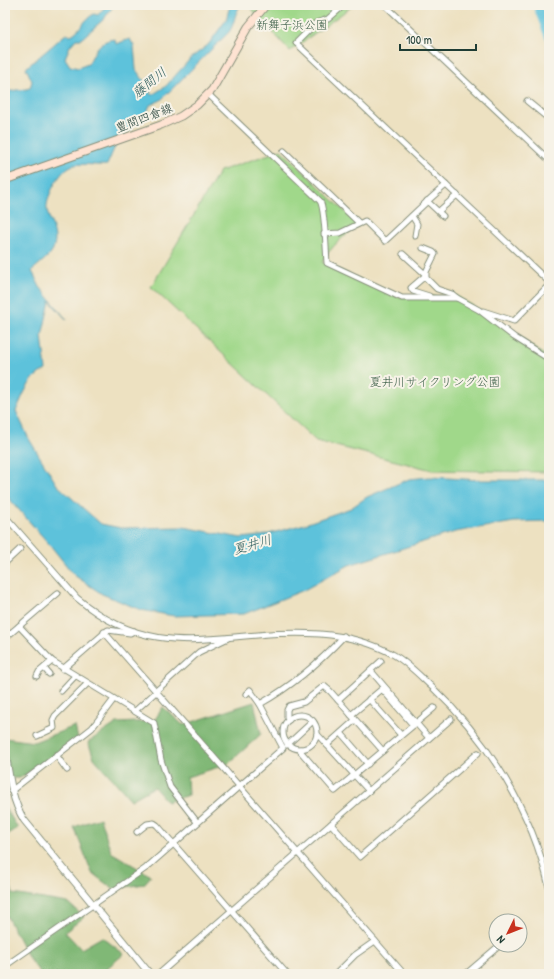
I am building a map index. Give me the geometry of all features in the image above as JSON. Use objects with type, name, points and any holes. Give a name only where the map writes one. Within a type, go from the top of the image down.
[{"type":"main road","name":"豊間四倉線","points":[[5,180],[181,116],[208,94],[248,27],[266,5]]},
{"type":"street","points":[[344,5],[328,20],[316,23],[296,43],[549,282]]},
{"type":"street","points":[[386,5],[549,160]]},
{"type":"street","points":[[208,94],[320,201],[324,209],[324,234],[327,263],[397,297],[457,298]]},
{"type":"street","points":[[527,101],[549,119]]},
{"type":"street","points":[[284,151],[359,223]]},
{"type":"street","points":[[324,234],[340,233],[365,221],[385,241],[427,201],[446,186]]},
{"type":"street","points":[[427,201],[441,213],[457,195]]},
{"type":"street","points":[[412,216],[417,224],[415,236]]},
{"type":"street","points":[[423,248],[435,254],[425,275],[411,288],[414,291],[430,297]]},
{"type":"street","points":[[403,254],[437,289],[452,294],[479,310],[514,337],[549,360]]},
{"type":"street","points":[[479,310],[514,321],[549,285]]},
{"type":"street","points":[[5,516],[77,598],[89,608],[106,618],[142,634],[164,639],[188,641],[292,633],[344,636],[365,642],[394,655],[413,670],[447,702],[470,727],[484,746],[522,808],[536,839],[549,887]]},
{"type":"street","points":[[5,563],[20,549]]},
{"type":"street","points":[[5,638],[58,592]]},
{"type":"street","points":[[19,626],[52,661],[63,669],[154,723],[161,760],[170,787],[197,822]]},
{"type":"street","points":[[63,669],[104,632],[111,629],[130,632],[134,631]]},
{"type":"street","points":[[104,632],[404,974]]},
{"type":"street","points":[[260,704],[281,692],[311,669],[344,636]]},
{"type":"street","points":[[135,711],[200,652],[221,643],[228,637]]},
{"type":"street","points":[[37,676],[52,661]]},
{"type":"street","points":[[338,700],[381,661]]},
{"type":"street","points":[[44,668],[49,674]]},
{"type":"street","points":[[371,671],[415,724]]},
{"type":"street","points":[[61,691],[75,676]]},
{"type":"street","points":[[37,736],[54,728],[53,720],[55,716],[87,684]]},
{"type":"street","points":[[289,720],[286,712],[289,706],[304,702],[324,686],[382,751]]},
{"type":"street","points":[[351,715],[382,689],[429,738]]},
{"type":"street","points":[[246,694],[250,690],[260,704],[283,748]]},
{"type":"street","points":[[11,791],[92,728],[114,699]]},
{"type":"street","points":[[369,699],[401,736]]},
{"type":"street","points":[[288,744],[300,749],[333,791],[337,790],[434,708]]},
{"type":"street","points":[[288,744],[284,731],[289,720],[299,716],[309,718],[313,721],[317,734],[369,791]]},
{"type":"street","points":[[159,974],[451,719]]},
{"type":"street","points":[[327,745],[355,720]]},
{"type":"street","points":[[5,966],[140,873],[313,721]]},
{"type":"street","points":[[341,733],[368,764]]},
{"type":"street","points":[[300,749],[310,746],[316,739],[317,734]]},
{"type":"street","points":[[5,749],[11,791],[17,809],[24,820],[150,974]]},
{"type":"street","points":[[331,824],[360,857],[478,753]]},
{"type":"street","points":[[56,755],[67,770]]},
{"type":"street","points":[[137,832],[147,824],[154,823],[287,974]]},
{"type":"street","points":[[336,974],[355,955],[375,941]]},
{"type":"street","points":[[466,974],[491,953]]},
{"type":"green space","name":"新舞子浜公園","points":[[248,5],[354,5],[290,51]]},
{"type":"green space","name":"夏井川サイクリング公園","points":[[281,150],[359,225],[338,242],[322,262],[397,297],[456,296],[490,316],[549,358],[549,472],[432,470],[316,441],[151,287],[220,171]]},
{"type":"green space","points":[[254,702],[261,734],[228,764],[187,777],[188,795],[167,802],[154,787],[131,800],[94,758],[88,742],[117,723],[154,721],[163,707],[183,725]]},
{"type":"green space","points":[[75,726],[78,739],[20,778],[5,778],[5,738],[34,742]]},
{"type":"green space","points":[[5,807],[18,828],[5,836]]},
{"type":"green space","points":[[100,818],[111,852],[151,876],[144,884],[113,889],[92,873],[74,827]]},
{"type":"green space","points":[[5,865],[13,894],[68,903],[84,917],[65,932],[81,949],[102,937],[124,954],[100,974],[41,974],[30,960],[5,913]]},
{"type":"water","name":"夏井川","points":[[114,5],[104,19],[81,39],[76,39],[70,46],[65,58],[70,66],[78,68],[88,64],[95,51],[104,42],[115,39],[116,44],[130,39],[134,46],[136,70],[150,89],[150,94],[152,95],[166,86],[191,58],[208,45],[226,20],[229,9],[232,5],[241,5],[237,11],[229,32],[161,100],[150,105],[147,112],[134,124],[132,130],[123,135],[120,139],[107,165],[78,164],[69,167],[59,177],[51,191],[47,210],[55,236],[54,246],[51,253],[32,271],[40,287],[67,320],[50,301],[42,336],[46,370],[35,377],[27,387],[16,411],[29,439],[57,485],[101,524],[121,528],[184,527],[241,538],[261,536],[305,524],[351,508],[367,497],[409,479],[429,477],[481,480],[549,480],[549,521],[514,522],[455,532],[349,565],[304,590],[244,614],[174,616],[141,610],[102,594],[74,575],[5,494],[5,94],[12,91],[30,88],[32,81],[26,68],[66,34],[71,35],[74,33],[91,16],[94,14],[98,15],[106,6]]},
{"type":"waterway","points":[[537,5],[549,36]]},
{"type":"water label","name":"藤間川","points":[[149,82]]}]
